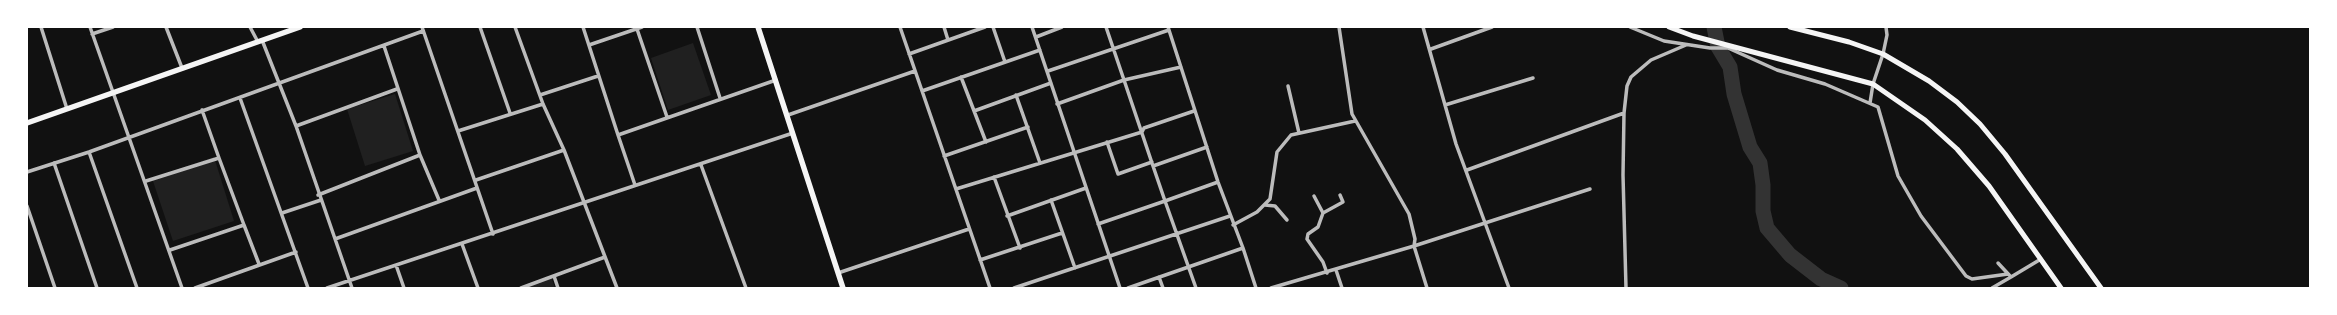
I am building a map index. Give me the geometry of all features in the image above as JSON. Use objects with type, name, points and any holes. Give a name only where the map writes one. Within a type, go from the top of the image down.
[{"type":"main road","points":[[27,123],[300,27]]},
{"type":"main road","points":[[758,27],[788,115],[843,288]]},
{"type":"main road","points":[[1669,27],[1693,36],[1740,46],[1873,84],[1925,120],[1957,149],[1989,186],[2061,288]]},
{"type":"main road","points":[[1790,27],[1849,42],[1883,54],[1929,81],[1957,102],[1980,124],[2005,154],[2101,288]]},
{"type":"street","points":[[41,27],[67,109]]},
{"type":"street","points":[[90,27],[112,93],[146,181],[182,288]]},
{"type":"street","points":[[92,34],[113,27]]},
{"type":"street","points":[[166,27],[182,68]]},
{"type":"street","points":[[250,27],[260,41],[280,83],[352,288]]},
{"type":"street","points":[[480,27],[510,113]]},
{"type":"street","points":[[515,27],[543,104],[564,150],[617,288]]},
{"type":"street","points":[[582,27],[634,185]]},
{"type":"street","points":[[589,45],[642,27]]},
{"type":"street","points":[[697,27],[720,98]]},
{"type":"street","points":[[900,27],[990,288]]},
{"type":"street","points":[[944,27],[948,40]]},
{"type":"street","points":[[910,54],[985,27]]},
{"type":"street","points":[[993,27],[1005,62]]},
{"type":"street","points":[[1032,27],[1048,71],[1057,104],[1108,257],[1120,288]]},
{"type":"street","points":[[1036,37],[1062,27]]},
{"type":"street","points":[[1106,27],[1112,49],[1196,288]]},
{"type":"street","points":[[1339,27],[1355,121],[1409,214],[1415,239],[1414,246],[1427,288]]},
{"type":"street","points":[[1423,27],[1431,49],[1456,144],[1467,170],[1509,288]]},
{"type":"street","points":[[1431,49],[1492,27]]},
{"type":"street","points":[[1630,27],[1664,40],[1710,48],[1728,48],[1777,70],[1825,84],[1878,107],[1898,176],[1912,203],[1966,276],[1972,279],[2010,275]]},
{"type":"street","points":[[1870,103],[1873,84],[1883,54],[1887,35],[1886,27]]},
{"type":"street","points":[[1048,71],[1169,28],[1194,111],[1256,288]]},
{"type":"street","points":[[27,172],[89,152],[202,110],[240,98],[384,46],[423,29],[476,180],[477,188],[493,234]]},
{"type":"street","points":[[637,29],[667,117]]},
{"type":"street","points":[[1626,288],[1623,175],[1624,113],[1627,86],[1631,76],[1651,60],[1688,45]]},
{"type":"street","points":[[384,46],[420,155],[439,200]]},
{"type":"street","points":[[922,91],[1040,50]]},
{"type":"street","points":[[1057,104],[1124,80],[1181,67]]},
{"type":"street","points":[[788,115],[915,71]]},
{"type":"street","points":[[540,95],[598,76]]},
{"type":"street","points":[[961,77],[986,142]]},
{"type":"street","points":[[1445,105],[1533,78]]},
{"type":"street","points":[[618,135],[720,98],[776,80]]},
{"type":"street","points":[[974,111],[1016,95],[1051,84]]},
{"type":"street","points":[[1288,86],[1299,133]]},
{"type":"street","points":[[296,126],[397,89]]},
{"type":"street","points":[[1016,95],[1040,163]]},
{"type":"street","points":[[240,98],[308,288]]},
{"type":"street","points":[[458,130],[543,104]]},
{"type":"street","points":[[202,110],[258,264]]},
{"type":"street","points":[[956,189],[1040,163],[1073,151],[1142,132],[1144,128],[1194,111]]},
{"type":"street","points":[[1467,170],[1624,113]]},
{"type":"street","points":[[1233,225],[1265,205],[1270,199],[1278,152],[1284,141],[1292,135],[1299,133],[1355,121]]},
{"type":"street","points":[[944,156],[1028,127]]},
{"type":"street","points":[[328,288],[585,204],[634,185],[701,165],[793,133]]},
{"type":"street","points":[[1107,142],[1118,174],[1207,147]]},
{"type":"street","points":[[476,180],[564,150]]},
{"type":"street","points":[[89,152],[137,288]]},
{"type":"street","points":[[318,194],[420,155]]},
{"type":"street","points":[[146,181],[219,158]]},
{"type":"street","points":[[54,163],[97,288]]},
{"type":"street","points":[[701,165],[746,288]]},
{"type":"street","points":[[994,177],[1007,216],[1020,248]]},
{"type":"street","points":[[1098,224],[1218,182]]},
{"type":"street","points":[[335,239],[439,200],[477,188]]},
{"type":"street","points":[[1007,216],[1086,188]]},
{"type":"street","points":[[1271,288],[1414,246],[1590,189]]},
{"type":"street","points":[[1327,272],[1323,262],[1307,239],[1308,234],[1318,227],[1323,213],[1343,202],[1340,195]]},
{"type":"street","points":[[1314,196],[1323,213]]},
{"type":"street","points":[[282,213],[321,200]]},
{"type":"street","points":[[1051,200],[1075,268]]},
{"type":"street","points":[[1265,205],[1275,206],[1287,220]]},
{"type":"street","points":[[27,206],[55,288]]},
{"type":"street","points":[[1014,288],[1230,216]]},
{"type":"street","points":[[170,250],[244,225]]},
{"type":"street","points":[[838,273],[969,229]]},
{"type":"street","points":[[980,260],[1062,233]]},
{"type":"street","points":[[462,244],[478,288]]},
{"type":"street","points":[[1128,288],[1243,248]]},
{"type":"street","points":[[195,288],[258,264],[296,252]]},
{"type":"street","points":[[521,288],[605,257]]},
{"type":"street","points":[[1992,288],[2010,275],[2041,259]]},
{"type":"street","points":[[1998,264],[2010,275]]},
{"type":"street","points":[[396,265],[404,288]]},
{"type":"street","points":[[1336,270],[1342,288]]},
{"type":"street","points":[[554,276],[558,288]]},
{"type":"street","points":[[1159,277],[1162,288]]},
{"type":"street","points":[[1028,283],[1030,288]]},
{"type":"shaded area","points":[[693,43],[711,95],[668,110],[651,58]]},
{"type":"shaded area","points":[[395,94],[413,151],[365,166],[347,109]]},
{"type":"shaded area","points":[[214,157],[234,221],[173,241],[152,178]]},
{"type":"shaded area","points":[[551,277],[555,288],[522,288]]},
{"type":"waterway","points":[[1714,27],[1718,47],[1730,67],[1734,94],[1750,147],[1760,163],[1763,185],[1763,211],[1767,228],[1790,255],[1821,279],[1841,288]]}]
